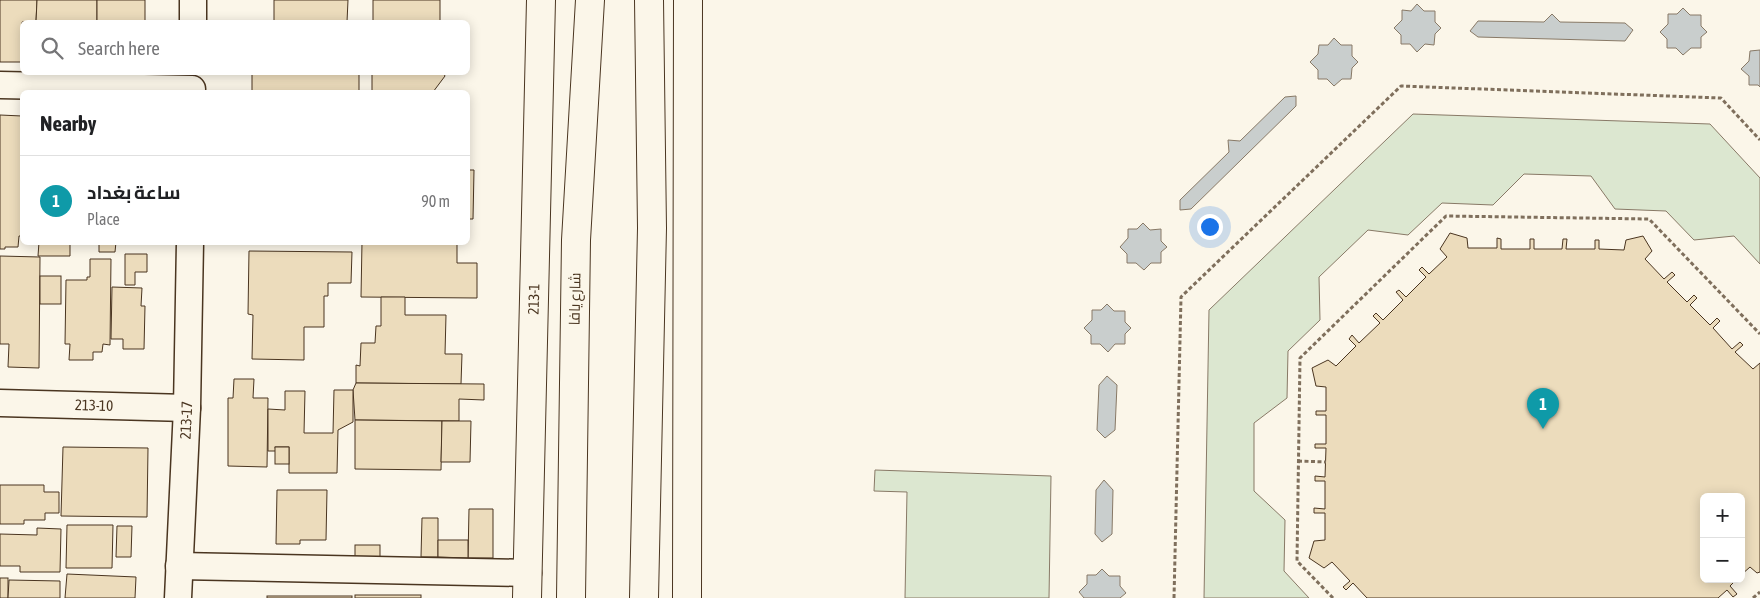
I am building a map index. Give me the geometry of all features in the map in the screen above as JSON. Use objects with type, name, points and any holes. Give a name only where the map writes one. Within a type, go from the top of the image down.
[{"type":"main road","name":"213-1","points":[[527,586],[541,0]]},
{"type":"main road","points":[[573,0],[576,240]]},
{"type":"main road","name":"شارع يافا","points":[[571,598],[576,240],[590,0]]},
{"type":"main road","points":[[649,0],[652,228]]},
{"type":"main road","points":[[644,598],[659,0]]},
{"type":"main road","points":[[687,598],[688,0]]},
{"type":"street","points":[[193,0],[193,20]]},
{"type":"street","points":[[0,85],[192,85]]},
{"type":"street","name":"213-17","points":[[178,598],[187,408],[190,245]]},
{"type":"street","name":"213-10","points":[[0,403],[187,408]]},
{"type":"street","points":[[179,566],[527,586]]},
{"type":"path","points":[[1174,598],[1181,297],[1401,86],[1720,98],[1760,140]]},
{"type":"path","points":[[1333,598],[1297,561],[1300,358],[1446,216],[1649,219],[1760,334]]},
{"type":"path","points":[[1298,460],[1326,462]]},
{"type":"path","points":[[1753,598],[1760,592]]},
{"type":"green space","points":[[1413,114],[1710,124],[1760,178],[1760,264],[1734,236],[1694,240],[1666,211],[1615,209],[1591,176],[1524,174],[1493,205],[1442,203],[1408,235],[1368,230],[1319,277],[1320,320],[1288,351],[1287,398],[1254,423],[1254,491],[1285,520],[1284,571],[1309,598],[1204,598],[1209,310]]},
{"type":"green space","points":[[875,470],[1051,476],[1049,598],[905,598],[907,492],[874,491]]},
{"type":"shaded area","points":[[1417,4],[1424,11],[1435,11],[1435,22],[1441,28],[1435,34],[1434,45],[1425,44],[1417,52],[1410,44],[1401,44],[1401,35],[1394,28],[1402,20],[1402,10],[1411,11]]},
{"type":"shaded area","points":[[1683,8],[1690,15],[1701,15],[1701,26],[1707,32],[1701,37],[1701,48],[1691,48],[1683,55],[1676,48],[1667,48],[1667,39],[1660,32],[1668,24],[1668,14],[1677,14]]},
{"type":"shaded area","points":[[1552,14],[1560,22],[1625,23],[1633,30],[1625,41],[1478,37],[1470,31],[1478,21],[1544,22]]},
{"type":"shaded area","points":[[1334,38],[1341,45],[1352,45],[1352,56],[1358,62],[1352,68],[1351,79],[1342,79],[1334,86],[1327,79],[1318,79],[1318,70],[1310,62],[1318,54],[1319,45],[1328,45]]},
{"type":"shaded area","points":[[1760,50],[1760,87],[1758,85],[1749,85],[1749,76],[1741,69],[1749,61],[1750,51]]},
{"type":"shaded area","points":[[1296,96],[1296,106],[1191,209],[1180,210],[1180,200],[1229,152],[1228,140],[1240,141],[1285,97]]},
{"type":"shaded area","points":[[1143,223],[1150,230],[1161,229],[1161,241],[1167,247],[1161,252],[1161,263],[1151,263],[1144,270],[1136,263],[1127,263],[1127,254],[1120,247],[1128,238],[1128,229],[1137,229]]},
{"type":"shaded area","points":[[1107,304],[1114,311],[1125,311],[1125,322],[1131,328],[1125,334],[1125,344],[1115,344],[1108,352],[1100,344],[1091,344],[1091,335],[1084,328],[1092,320],[1092,310],[1101,310]]},
{"type":"shaded area","points":[[1107,376],[1117,385],[1115,430],[1105,438],[1097,430],[1099,385]]},
{"type":"shaded area","points":[[1104,480],[1113,490],[1112,534],[1102,542],[1095,534],[1096,490]]},
{"type":"shaded area","points":[[1102,569],[1109,576],[1120,576],[1120,586],[1126,593],[1120,598],[1084,598],[1079,592],[1087,584],[1087,575],[1096,575]]},
{"type":"building","points":[[0,0],[37,0],[36,20],[20,20],[20,62],[0,62]]},
{"type":"building","points":[[37,0],[97,0],[97,20],[36,20]]},
{"type":"building","points":[[97,0],[145,0],[145,20],[97,20]]},
{"type":"building","points":[[274,0],[348,0],[347,20],[274,20]]},
{"type":"building","points":[[373,0],[440,0],[440,20],[373,20]]},
{"type":"building","points":[[252,75],[359,75],[359,90],[252,90]]},
{"type":"building","points":[[372,75],[445,76],[434,90],[372,90]]},
{"type":"building","points":[[0,115],[20,116],[20,236],[18,247],[0,249]]},
{"type":"building","points":[[470,170],[474,170],[473,219],[470,219]]},
{"type":"building","points":[[1450,233],[1467,238],[1468,248],[1497,248],[1497,238],[1501,239],[1501,249],[1530,249],[1530,239],[1534,239],[1534,249],[1562,249],[1563,239],[1567,239],[1566,249],[1595,249],[1595,240],[1599,240],[1599,249],[1624,250],[1626,240],[1643,236],[1652,251],[1645,259],[1664,279],[1672,272],[1675,275],[1667,282],[1687,302],[1694,295],[1697,298],[1690,305],[1710,325],[1717,318],[1720,321],[1713,328],[1732,349],[1740,342],[1743,345],[1735,352],[1753,369],[1760,363],[1760,572],[1757,573],[1750,567],[1745,571],[1745,493],[1700,493],[1700,583],[1733,583],[1730,586],[1737,594],[1733,597],[1727,590],[1718,598],[1367,598],[1353,583],[1346,590],[1343,587],[1350,581],[1332,562],[1324,568],[1309,558],[1314,541],[1325,540],[1325,513],[1314,513],[1314,508],[1325,509],[1325,481],[1315,481],[1315,476],[1325,477],[1326,448],[1315,448],[1315,444],[1326,444],[1326,415],[1316,415],[1316,411],[1326,411],[1326,387],[1316,386],[1312,368],[1328,360],[1336,366],[1356,346],[1349,339],[1352,335],[1359,343],[1380,323],[1373,316],[1376,313],[1383,320],[1403,300],[1396,292],[1399,290],[1406,297],[1426,277],[1419,270],[1422,267],[1429,274],[1447,257],[1440,249]]},
{"type":"building","points":[[39,245],[70,245],[70,256],[38,256]]},
{"type":"building","points":[[99,245],[116,245],[115,252],[99,252]]},
{"type":"building","points":[[362,245],[457,245],[457,263],[477,263],[477,298],[361,297]]},
{"type":"building","points":[[249,251],[352,252],[351,283],[328,283],[328,296],[324,296],[324,327],[304,327],[304,360],[252,359],[253,315],[248,314]]},
{"type":"building","points":[[125,254],[147,254],[147,272],[135,272],[135,285],[125,285]]},
{"type":"building","points":[[0,256],[40,257],[39,368],[8,367],[9,344],[0,344]]},
{"type":"building","points":[[90,259],[111,259],[110,345],[103,344],[102,352],[93,352],[93,360],[69,360],[70,344],[65,344],[66,280],[87,280],[87,277],[90,277]]},
{"type":"building","points":[[40,276],[61,276],[61,304],[40,304]]},
{"type":"building","points":[[112,287],[142,288],[141,306],[145,306],[144,349],[123,349],[123,339],[111,339]]},
{"type":"building","points":[[381,297],[405,297],[405,315],[446,315],[445,354],[462,354],[461,384],[356,383],[356,365],[360,366],[361,343],[375,343],[376,326],[381,326]]},
{"type":"building","points":[[234,379],[254,379],[253,398],[268,398],[267,467],[228,466],[228,398],[233,398]]},
{"type":"building","points":[[356,383],[484,384],[484,400],[459,399],[459,421],[355,420],[353,390]]},
{"type":"building","points":[[334,390],[353,390],[353,422],[338,430],[337,473],[289,473],[289,447],[275,447],[276,451],[268,451],[268,409],[285,410],[285,391],[305,391],[304,433],[333,433]]},
{"type":"building","points":[[355,420],[442,421],[441,470],[355,469]]},
{"type":"building","points":[[442,421],[471,421],[470,462],[441,462]]},
{"type":"building","points":[[63,447],[148,448],[147,517],[61,516]]},
{"type":"building","points":[[275,447],[289,447],[289,464],[275,464]]},
{"type":"building","points":[[0,485],[44,485],[44,492],[59,492],[59,513],[45,513],[45,520],[24,520],[24,524],[0,524]]},
{"type":"building","points":[[277,490],[327,490],[326,540],[300,540],[300,544],[276,544]]},
{"type":"building","points":[[469,509],[493,509],[493,558],[468,558]]},
{"type":"building","points":[[422,518],[438,518],[438,557],[421,557]]},
{"type":"building","points":[[67,525],[113,525],[112,568],[66,568]]},
{"type":"building","points":[[117,526],[132,526],[131,557],[116,557]]},
{"type":"building","points":[[37,528],[61,529],[60,572],[20,572],[20,566],[0,566],[0,534],[37,535]]},
{"type":"building","points":[[438,540],[468,540],[468,558],[438,557]]},
{"type":"building","points":[[355,545],[380,545],[380,560],[355,560]]},
{"type":"building","points":[[67,574],[136,577],[135,598],[65,598]]},
{"type":"building","points":[[0,578],[8,578],[8,598],[0,598]]},
{"type":"building","points":[[9,580],[60,581],[60,598],[8,598]]},
{"type":"building","points":[[355,595],[421,595],[421,598],[355,598]]},
{"type":"building","points":[[267,596],[352,596],[352,598],[267,598]]},
{"type":"place","name":"ساعة بغداد","points":[[1543,429]]}]
